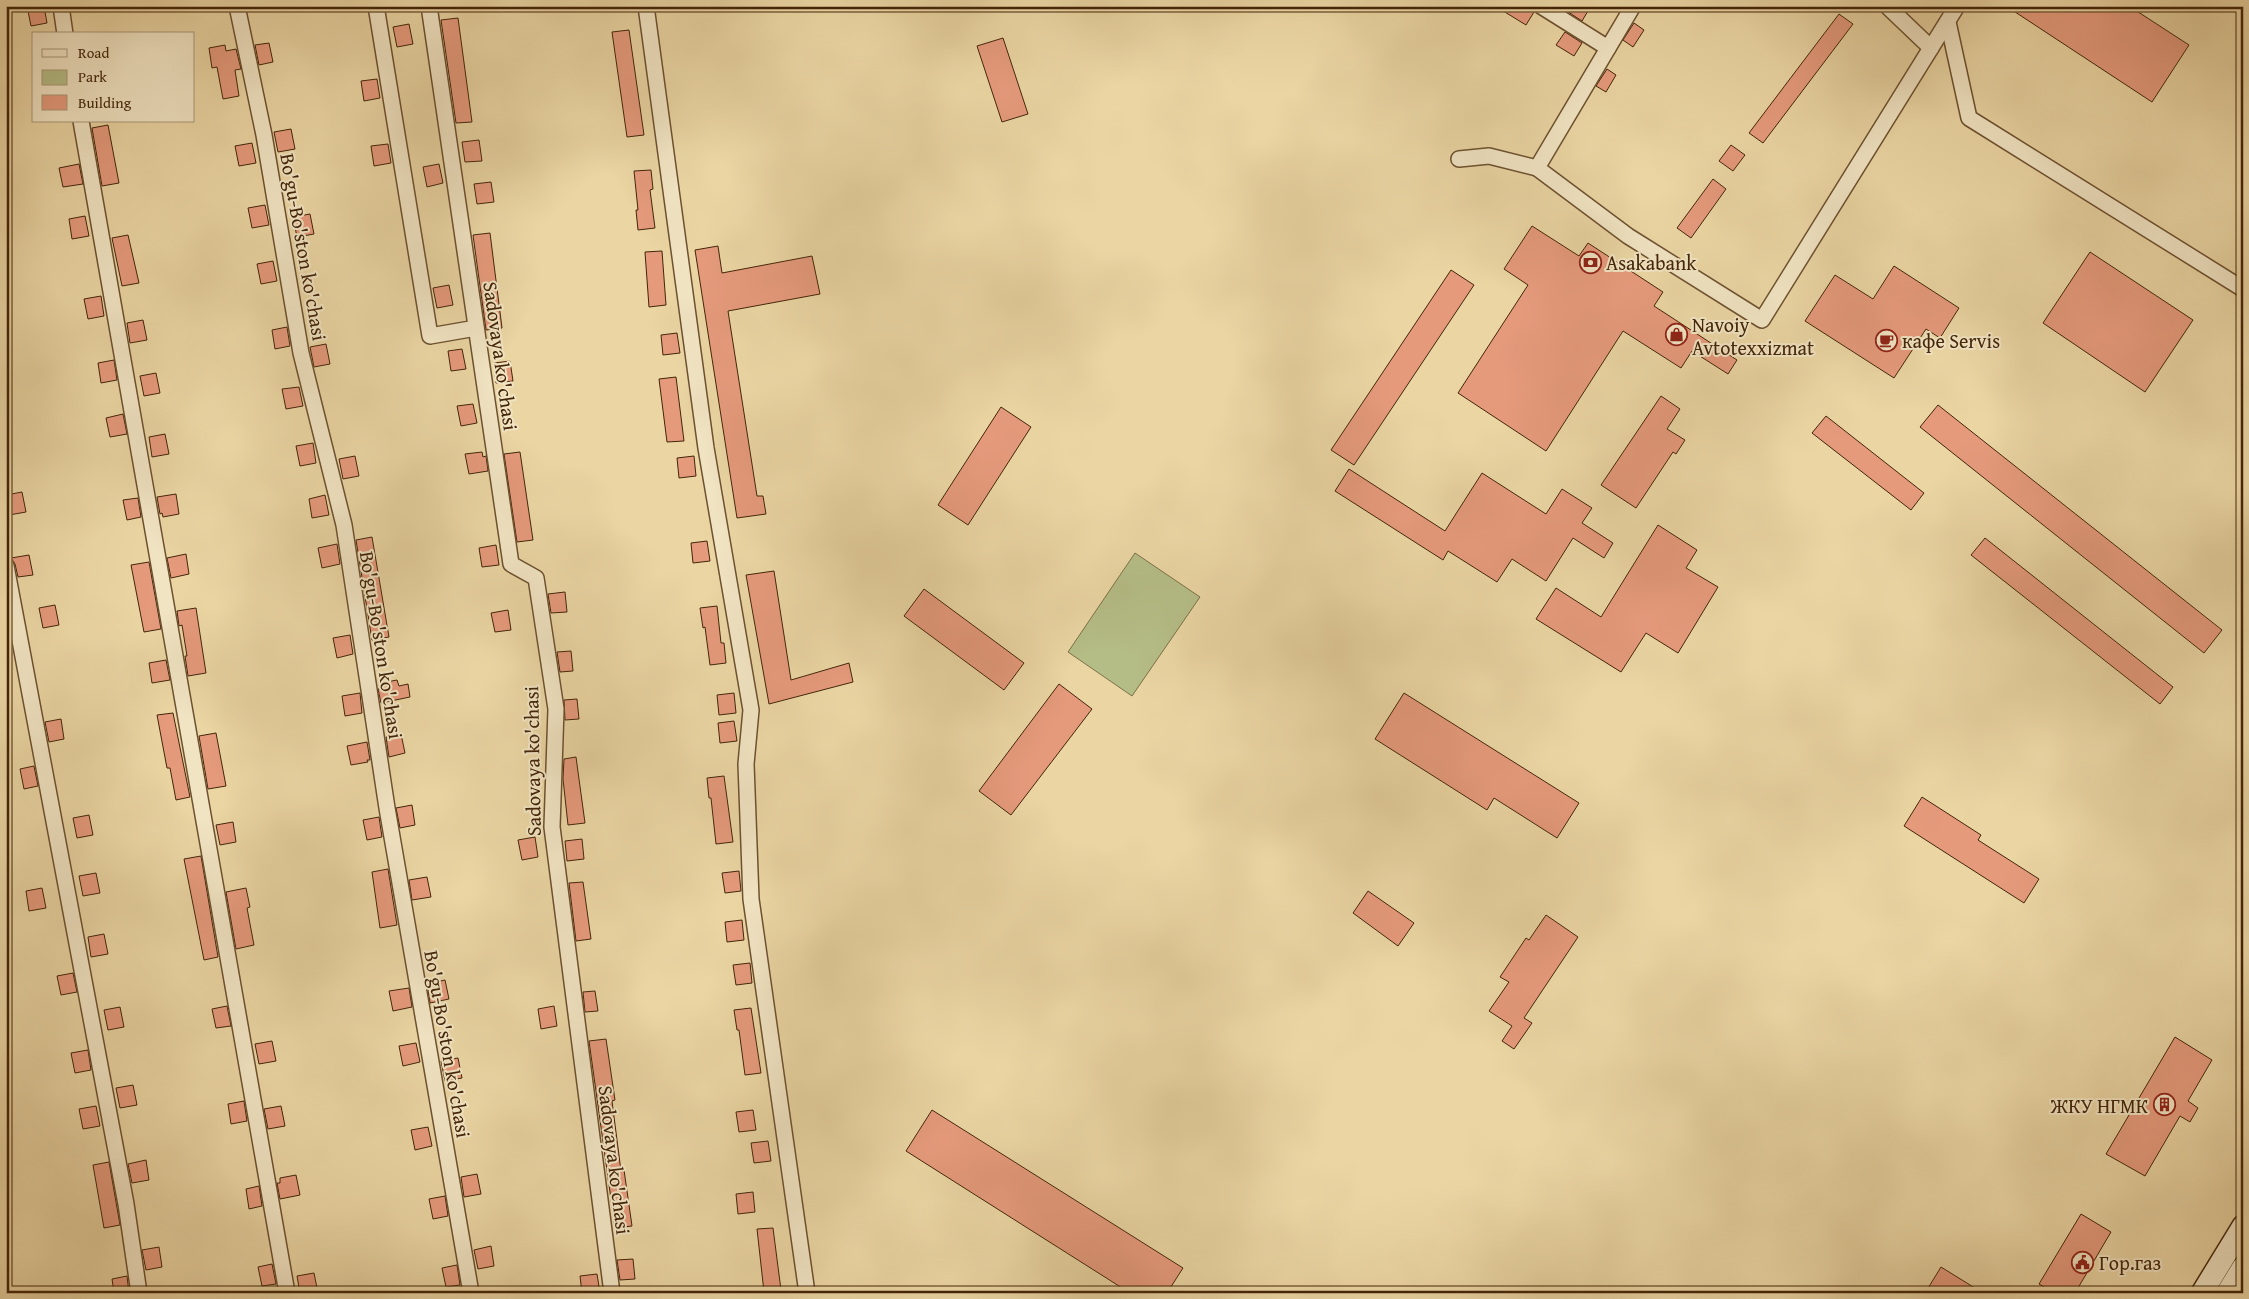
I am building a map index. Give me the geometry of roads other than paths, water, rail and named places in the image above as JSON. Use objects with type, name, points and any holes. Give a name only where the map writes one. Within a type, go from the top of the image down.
[{"type":"main road","points":[[2202,1293],[2243,1226]]},
{"type":"main road","points":[[2227,1293],[2243,1267]]},
{"type":"street","points":[[60,6],[65,32]]},
{"type":"street","name":"Bo'gu-Bo'ston ko'chasi","points":[[237,6],[264,135],[301,353],[344,526],[390,827],[471,1293]]},
{"type":"street","points":[[376,6],[430,336],[476,328]]},
{"type":"street","name":"Sadovaya ko'chasi","points":[[429,6],[511,564],[536,578],[556,709],[552,827],[612,1293]]},
{"type":"street","points":[[646,6],[706,448],[751,710],[746,764],[751,899],[807,1293]]},
{"type":"street","points":[[1541,6],[1608,48]]},
{"type":"street","points":[[1537,168],[1633,6]]},
{"type":"street","points":[[1887,6],[1931,48]]},
{"type":"street","points":[[1459,160],[1489,156],[1537,168],[1628,236],[1762,320],[1957,6]]},
{"type":"street","points":[[1948,22],[1969,118],[2243,289]]},
{"type":"street","points":[[81,122],[286,1293]]},
{"type":"street","points":[[6,566],[126,1204],[139,1293]]},
{"type":"place","name":"Asakabank","points":[[1590,262]]},
{"type":"place","name":"Navoiy Avtotexxizmat","points":[[1676,335]]},
{"type":"place","name":"кафе Servis","points":[[1886,340]]},
{"type":"place","name":"ЖКУ НГМК","points":[[2164,1105]]},
{"type":"place","name":"Гор.газ","points":[[2083,1262]]}]
